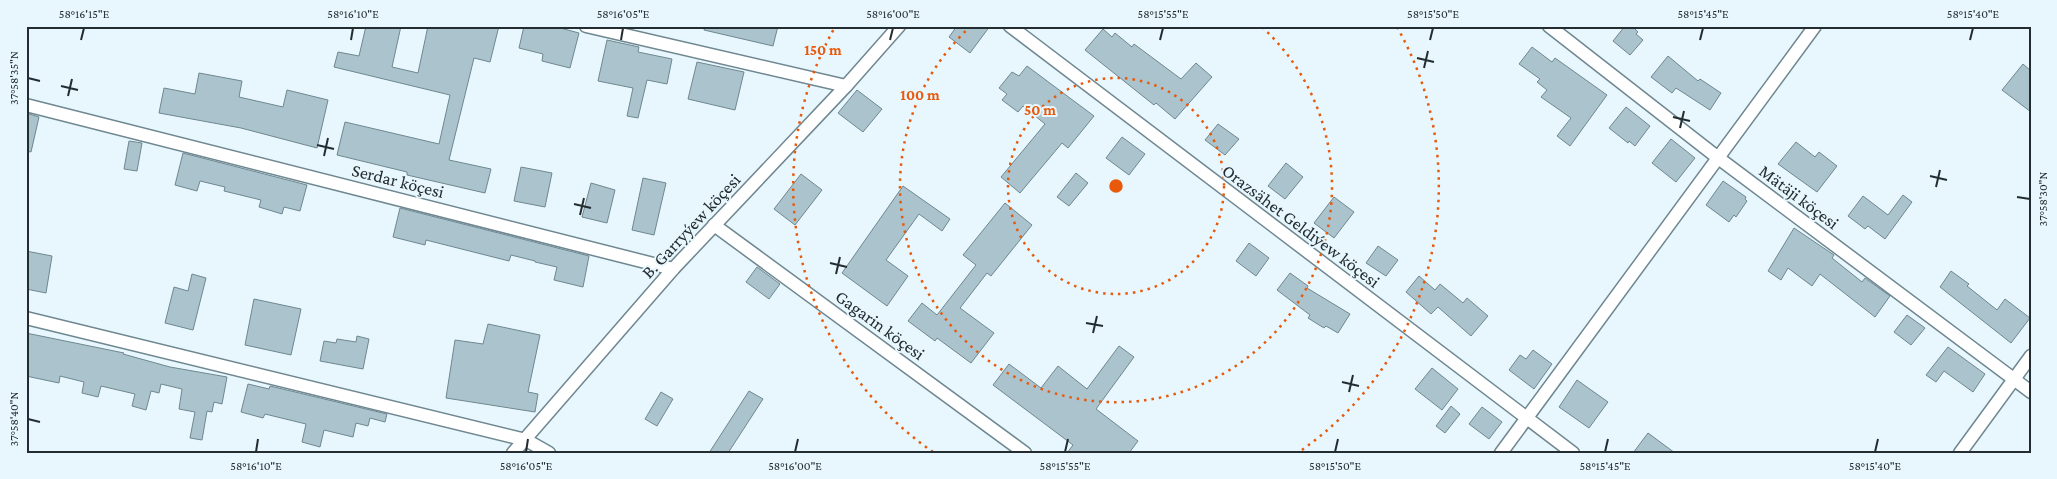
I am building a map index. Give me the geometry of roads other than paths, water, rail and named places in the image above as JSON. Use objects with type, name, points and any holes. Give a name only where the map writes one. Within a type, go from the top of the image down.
[{"type":"street","points":[[586,26],[846,86]]},
{"type":"street","name":"B. Garryýew köçesi","points":[[513,453],[673,269],[846,86],[899,26]]},
{"type":"street","name":"Orazsähet Geldiýew köçesi","points":[[1010,26],[1573,453]]},
{"type":"street","name":"Mätäji köçesi","points":[[1549,26],[1717,157],[2031,392]]},
{"type":"street","points":[[1501,453],[1815,26]]},
{"type":"street","name":"Serdar köçesi","points":[[26,105],[673,269]]},
{"type":"street","name":"Gagarin köçesi","points":[[714,225],[1025,453]]},
{"type":"street","points":[[26,318],[526,440],[549,453]]},
{"type":"street","points":[[1960,453],[2031,356]]}]
